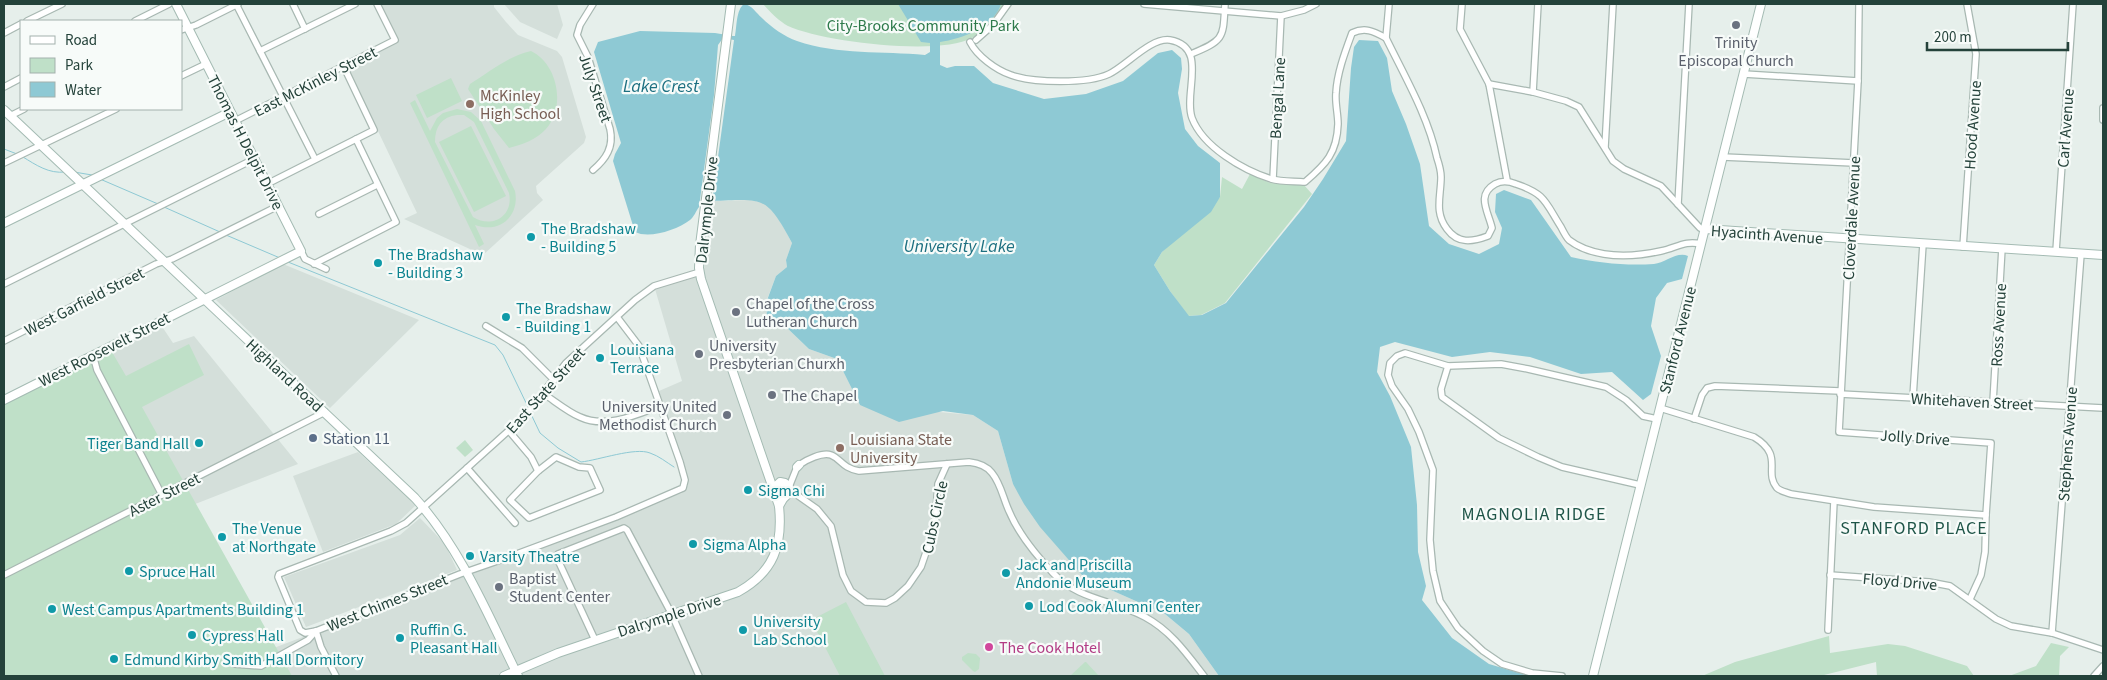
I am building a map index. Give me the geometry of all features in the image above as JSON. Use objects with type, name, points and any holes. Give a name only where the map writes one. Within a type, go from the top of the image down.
[{"type":"street","points":[[29,20],[62,4]]},
{"type":"street","points":[[137,20],[169,4]]},
{"type":"street","name":"Thomas H Delpit Drive","points":[[176,4],[182,20]]},
{"type":"street","points":[[185,29],[237,4],[315,159]]},
{"type":"street","points":[[293,4],[305,29]]},
{"type":"street","points":[[260,51],[354,4]]},
{"type":"street","name":"East McKinley Street","points":[[235,121],[394,40],[377,4]]},
{"type":"street","name":"July Street","points":[[593,4],[580,25],[578,35],[588,57],[612,140],[605,158],[593,170]]},
{"type":"street","points":[[1008,4],[993,25],[973,41],[979,55],[1010,75],[1045,82],[1087,79],[1108,75],[1157,41],[1169,40],[1184,44],[1191,54],[1191,117],[1201,135],[1237,164],[1272,179],[1305,182],[1325,164],[1334,150],[1338,125],[1336,93],[1345,50],[1352,33],[1362,28],[1386,38]]},
{"type":"street","points":[[1144,4],[1281,16],[1304,10],[1316,4]]},
{"type":"street","points":[[1191,54],[1219,40],[1224,31],[1225,4]]},
{"type":"street","points":[[1389,4],[1386,38],[1432,134],[1441,176],[1438,191],[1440,216],[1447,228],[1457,239],[1474,242],[1488,236],[1492,228],[1484,205],[1484,196],[1487,190],[1496,183],[1508,180],[1534,190],[1546,201],[1568,239],[1585,249],[1605,254],[1639,255],[1663,251],[1686,243],[1701,244]]},
{"type":"street","points":[[1462,4],[1460,29],[1489,84],[1508,180]]},
{"type":"street","points":[[1533,92],[1538,4]]},
{"type":"street","points":[[1605,147],[1613,4]]},
{"type":"street","points":[[1678,204],[1688,4]]},
{"type":"street","name":"Stanford Avenue","points":[[1593,676],[1761,4]]},
{"type":"street","points":[[1850,4],[1859,4]]},
{"type":"street","name":"Cloverdale Avenue","points":[[1839,432],[1858,81],[1859,4]]},
{"type":"street","name":"Hood Avenue","points":[[1963,247],[1976,54],[1968,4]]},
{"type":"street","name":"Carl Avenue","points":[[2056,251],[2073,4]]},
{"type":"street","name":"Dalrymple Drive","points":[[504,676],[517,674],[595,640],[671,612],[738,592],[759,577],[773,558],[779,541],[781,528],[778,497],[766,468],[700,272],[700,245],[732,5]]},
{"type":"street","name":"Bengal Lane","points":[[1272,179],[1281,16]]},
{"type":"street","points":[[4,33],[20,25]]},
{"type":"street","name":"Thomas H Delpit Drive","points":[[185,29],[206,64],[267,184],[298,253],[305,259],[326,269]]},
{"type":"street","points":[[182,76],[206,64]]},
{"type":"street","points":[[267,184],[374,130],[344,67]]},
{"type":"street","points":[[1744,74],[1858,81]]},
{"type":"street","points":[[4,87],[20,79]]},
{"type":"street","name":"Hyacinth Avenue","points":[[1489,84],[1533,92],[1566,101],[1579,107],[1613,161],[1624,169],[1661,186],[1700,228],[1849,240],[2103,255]]},
{"type":"street","points":[[2103,108],[2103,120]]},
{"type":"street","points":[[7,113],[20,110]]},
{"type":"street","points":[[4,163],[114,110]]},
{"type":"street","name":"East McKinley Street","points":[[4,223],[81,182],[91,181],[105,175],[230,112]]},
{"type":"street","name":"Highland Road","points":[[7,113],[423,507],[442,532],[466,572],[517,674]]},
{"type":"street","points":[[314,264],[396,222],[356,139]]},
{"type":"street","points":[[1724,157],[1854,163]]},
{"type":"street","points":[[4,284],[254,159]]},
{"type":"street","points":[[319,214],[378,185]]},
{"type":"street","name":"West Garfield Street","points":[[4,341],[278,206]]},
{"type":"street","points":[[1913,397],[1923,244]]},
{"type":"street","name":"Ross Avenue","points":[[1993,402],[2002,248]]},
{"type":"street","name":"West Roosevelt Street","points":[[4,400],[298,253]]},
{"type":"street","name":"Stephens Avenue","points":[[2052,634],[2081,254]]},
{"type":"street","name":"East State Street","points":[[316,630],[305,633],[300,630],[278,577],[280,573],[394,530],[406,523],[536,406],[566,363],[650,288],[700,272]]},
{"type":"street","points":[[544,394],[580,417],[596,421],[620,419],[660,406],[639,346],[617,317]]},
{"type":"street","points":[[486,326],[524,350],[554,380]]},
{"type":"street","points":[[1562,676],[1532,672],[1502,664],[1483,652],[1458,628],[1440,601],[1433,570],[1430,540],[1432,470],[1419,432],[1408,409],[1392,386],[1388,375],[1390,364],[1397,356],[1405,354],[1448,366],[1501,364],[1606,387],[1626,400],[1643,416],[1657,419]]},
{"type":"street","points":[[91,356],[162,495]]},
{"type":"street","points":[[1448,366],[1441,389],[1442,397],[1499,438],[1562,467],[1640,485]]},
{"type":"street","name":"Whitehaven Street","points":[[1694,419],[1706,388],[1715,386],[2103,408]]},
{"type":"street","name":"West Chimes Street","points":[[231,662],[234,664],[261,666],[308,640],[316,630],[630,511],[683,488],[685,484],[680,462],[660,406]]},
{"type":"street","points":[[1660,408],[1754,437],[1765,444],[1771,454],[1772,481],[1778,489],[1791,494],[1874,507],[1986,515],[1982,575],[1970,599]]},
{"type":"street","name":"Aster Street","points":[[4,575],[324,412]]},
{"type":"street","points":[[509,431],[531,457],[538,471]]},
{"type":"street","name":"Jolly Drive","points":[[1839,432],[1991,443],[1986,515]]},
{"type":"street","points":[[778,497],[798,466],[807,460],[826,454],[832,455],[850,469],[859,471],[968,462],[986,467],[996,479],[1008,511],[1022,534],[1060,580],[1082,594],[1129,610],[1152,621],[1181,645],[1204,676]]},
{"type":"street","points":[[556,457],[579,467],[590,468],[600,490],[529,518],[510,500],[538,471],[556,457]]},
{"type":"street","name":"Cubs Circle","points":[[785,485],[817,509],[831,526],[843,575],[851,591],[866,602],[886,603],[896,598],[908,586],[922,567],[935,526],[938,484],[947,464]]},
{"type":"street","points":[[467,468],[516,523]]},
{"type":"street","name":"Dalrymple Drive","points":[[766,468],[785,485]]},
{"type":"street","points":[[778,497],[788,496],[785,485]]},
{"type":"street","points":[[1828,630],[1834,501]]},
{"type":"street","points":[[595,640],[557,558],[558,554],[624,528],[627,530],[671,612],[700,676]]},
{"type":"street","name":"Floyd Drive","points":[[1830,575],[1930,582],[1950,586],[1996,618],[2011,626],[2052,634],[2103,650]]},
{"type":"street","points":[[316,630],[321,647],[336,676]]},
{"type":"street","points":[[2094,676],[2103,666]]},
{"type":"shaded area","name":"McKinley High School","points":[[380,4],[494,4],[494,7],[518,35],[557,51],[562,57],[586,137],[584,143],[536,186],[537,193],[543,200],[483,255],[404,219],[417,213],[348,68],[398,42]]},
{"type":"shaded area","points":[[504,4],[557,4],[563,25],[557,39],[520,22]]},
{"type":"shaded area","name":"Louisiana State University","points":[[750,200],[765,203],[778,217],[792,243],[786,260],[787,267],[776,276],[766,302],[767,316],[784,325],[809,349],[837,359],[860,405],[973,415],[998,431],[1013,484],[1102,586],[1165,614],[1189,634],[1219,676],[4,676],[4,407],[161,325],[173,343],[194,336],[298,464],[180,510],[234,663],[682,493],[688,485],[687,475],[659,391],[682,381],[655,289],[692,277],[704,269],[712,201]]},
{"type":"shaded area","points":[[283,264],[419,320],[330,408],[216,300]]},
{"type":"shaded area","points":[[358,452],[416,505],[396,524],[323,552],[293,476]]},
{"type":"shaded area","points":[[420,518],[445,544],[457,570],[306,627],[284,577],[400,535]]},
{"type":"green space","name":"City-Brooks Community Park","points":[[763,4],[1007,4],[992,23],[972,38],[956,43],[934,46],[909,46],[853,42],[805,32],[785,24]]},
{"type":"green space","points":[[531,51],[548,66],[553,76],[557,98],[556,109],[552,120],[542,133],[529,141],[509,148],[468,89],[470,84],[499,65],[515,56]]},
{"type":"green space","points":[[451,78],[462,101],[427,118],[416,95]]},
{"type":"green space","points":[[415,100],[430,131],[437,118],[443,113],[457,109],[471,112],[481,121],[515,191],[516,200],[514,208],[506,221],[492,227],[475,225],[484,244],[479,247],[410,103]],"holes":[[[464,115],[474,122],[509,193],[510,201],[505,214],[494,221],[487,222],[473,217],[435,142],[436,131],[443,120],[452,116]]]},
{"type":"green space","points":[[471,126],[506,196],[474,212],[439,142]]},
{"type":"green space","points":[[1250,174],[1270,183],[1304,185],[1312,194],[1225,303],[1201,315],[1188,316],[1154,265],[1162,252],[1220,197],[1222,177],[1242,189]]},
{"type":"green space","points":[[189,344],[204,375],[142,407],[292,676],[4,676],[4,400],[109,347],[126,376]]},
{"type":"green space","points":[[465,440],[473,450],[465,457],[456,448]]},
{"type":"green space","points":[[846,602],[885,676],[840,676],[811,620]]},
{"type":"green space","points":[[1829,636],[1830,653],[1888,644],[1905,646],[1967,666],[1974,676],[1877,676],[1876,662],[1820,676],[1702,676],[1735,662]]},
{"type":"green space","points":[[2051,643],[2069,647],[2060,656],[2059,676],[2009,676],[2036,666]]},
{"type":"green space","points":[[968,653],[976,654],[980,658],[979,669],[975,672],[962,660],[962,657]]},
{"type":"green space","points":[[1085,662],[1099,676],[1070,676]]},
{"type":"water","name":"University Lake","points":[[744,4],[752,8],[770,25],[797,41],[844,51],[925,55],[930,52],[930,43],[921,42],[898,4],[1001,4],[992,19],[976,31],[940,42],[940,65],[947,68],[974,66],[993,83],[1044,99],[1086,94],[1123,81],[1158,53],[1172,50],[1181,58],[1182,69],[1178,93],[1185,129],[1198,146],[1220,163],[1220,197],[1211,212],[1162,252],[1154,265],[1170,291],[1189,316],[1202,315],[1226,303],[1304,207],[1323,179],[1346,141],[1351,68],[1354,47],[1359,40],[1378,41],[1387,58],[1392,91],[1420,164],[1429,226],[1449,244],[1479,254],[1499,244],[1502,228],[1495,212],[1496,194],[1504,190],[1531,200],[1571,257],[1612,264],[1644,265],[1658,263],[1675,256],[1688,256],[1682,279],[1667,283],[1656,298],[1651,326],[1661,356],[1651,394],[1643,400],[1612,372],[1581,374],[1530,357],[1490,352],[1452,357],[1395,342],[1380,347],[1377,372],[1390,396],[1411,447],[1417,505],[1418,552],[1426,586],[1422,600],[1452,638],[1489,664],[1529,676],[1219,676],[1189,634],[1165,614],[1082,575],[1040,527],[1024,504],[1013,484],[998,431],[973,415],[943,411],[899,422],[860,405],[837,359],[809,349],[784,325],[767,316],[766,303],[776,276],[787,267],[786,260],[792,243],[776,216],[762,203],[743,200],[712,201],[734,40],[723,38],[718,45],[714,95],[699,207],[690,220],[671,230],[655,234],[635,232],[613,161],[621,143],[594,52],[598,42],[640,31],[715,33],[735,36],[738,14]]},
{"type":"waterway","points":[[4,149],[17,154]]},
{"type":"waterway","points":[[23,157],[48,170],[65,172]]},
{"type":"waterway","points":[[74,172],[92,175]]},
{"type":"waterway","points":[[100,179],[158,204]]},
{"type":"waterway","points":[[164,207],[220,232]]},
{"type":"waterway","points":[[226,235],[280,258]]},
{"type":"waterway","points":[[288,262],[495,345],[503,355],[529,409]]},
{"type":"waterway","points":[[530,412],[540,433],[558,448],[581,462],[626,453],[643,452],[650,453],[674,467]]},
{"type":"place","name":"Trinity Episcopal Church","points":[[1736,25]]},
{"type":"place","name":"McKinley High School","points":[[470,104]]},
{"type":"place","name":"The Bradshaw - Building 5","points":[[531,237]]},
{"type":"place","name":"The Bradshaw - Building 3","points":[[378,263]]},
{"type":"place","name":"Chapel of the Cross Lutheran Church","points":[[736,312]]},
{"type":"place","name":"The Bradshaw - Building 1","points":[[506,317]]},
{"type":"place","name":"University Presbyterian Churxh","points":[[699,354]]},
{"type":"place","name":"Louisiana Terrace","points":[[600,358]]},
{"type":"place","name":"The Chapel","points":[[772,395]]},
{"type":"place","name":"University United Methodist Church","points":[[727,415]]},
{"type":"place","name":"Station 11","points":[[313,438]]},
{"type":"place","name":"Tiger Band Hall","points":[[199,443]]},
{"type":"place","name":"Louisiana State University","points":[[840,448]]},
{"type":"place","name":"Sigma Chi","points":[[748,490]]},
{"type":"place","name":"The Venue at Northgate","points":[[222,537]]},
{"type":"place","name":"Sigma Alpha","points":[[693,544]]},
{"type":"place","name":"Varsity Theatre","points":[[470,556]]},
{"type":"place","name":"Spruce Hall","points":[[129,571]]},
{"type":"place","name":"Jack and Priscilla Andonie Museum","points":[[1006,573]]},
{"type":"place","name":"Baptist Student Center","points":[[499,587]]},
{"type":"place","name":"Lod Cook Alumni Center","points":[[1029,606]]},
{"type":"place","name":"West Campus Apartments Building 1","points":[[52,609]]},
{"type":"place","name":"University Lab School","points":[[743,630]]},
{"type":"place","name":"Cypress Hall","points":[[192,635]]},
{"type":"place","name":"Ruffin G. Pleasant Hall","points":[[400,638]]},
{"type":"place","name":"The Cook Hotel","points":[[989,647]]},
{"type":"place","name":"Edmund Kirby Smith Hall Dormitory","points":[[114,659]]},
{"type":"district","name":"MAGNOLIA RIDGE","points":[[1534,514]]},
{"type":"district","name":"STANFORD PLACE","points":[[1914,528]]},
{"type":"water label","name":"Lake Crest","points":[[661,86]]}]
